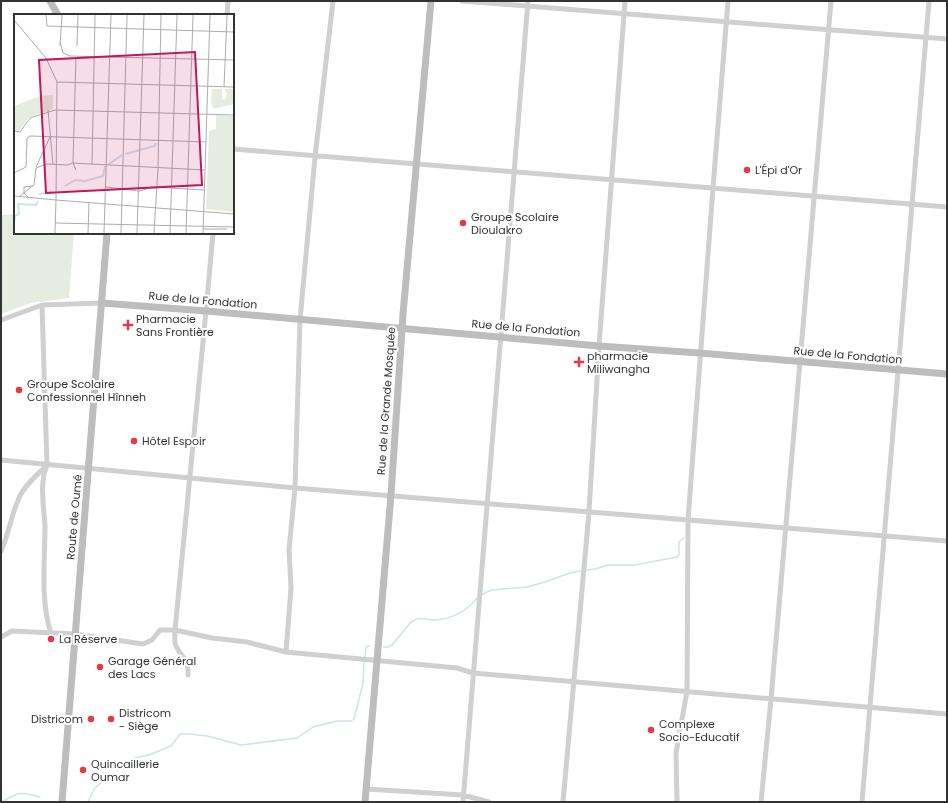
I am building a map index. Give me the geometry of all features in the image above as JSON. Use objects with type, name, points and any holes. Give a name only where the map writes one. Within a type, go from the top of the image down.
[{"type":"street","points":[[50,1],[57,14]]},
{"type":"street","points":[[228,1],[228,14]]},
{"type":"street","points":[[286,652],[291,588],[289,550],[295,488],[300,320],[315,156],[333,1]]},
{"type":"street","name":"Rue de la Grande Mosquée","points":[[365,802],[391,495],[415,164],[431,1]]},
{"type":"street","points":[[462,1],[528,4],[624,14],[947,39]]},
{"type":"street","points":[[563,802],[575,682],[589,512],[599,346],[625,1]]},
{"type":"street","points":[[677,802],[676,753],[687,691],[688,520],[712,188],[728,1]]},
{"type":"street","points":[[761,802],[772,699],[831,1]]},
{"type":"street","points":[[862,802],[929,1]]},
{"type":"street","points":[[463,802],[528,4]]},
{"type":"street","points":[[234,149],[947,207]]},
{"type":"street","name":"Route de Oumé","points":[[62,802],[107,234]]},
{"type":"street","points":[[188,675],[186,659],[176,645],[175,630],[213,234]]},
{"type":"street","points":[[1,320],[42,305],[102,303]]},
{"type":"street","name":"Rue de la Fondation","points":[[102,303],[599,346],[947,374]]},
{"type":"street","points":[[42,305],[47,465],[44,471],[43,485],[45,524],[45,590],[46,619],[51,633]]},
{"type":"street","points":[[1,460],[295,488],[947,541]]},
{"type":"street","points":[[1,551],[6,541],[8,529],[19,497],[24,489],[47,465]]},
{"type":"street","points":[[1,637],[12,631],[75,634],[143,644],[152,640],[160,630],[175,630],[212,638],[247,642],[286,652],[314,653],[377,661],[457,668],[473,673],[947,714]]},
{"type":"street","points":[[366,788],[463,795],[489,802]]},
{"type":"shaded area","points":[[14,214],[14,234],[74,234],[69,298],[31,303],[1,314],[1,215]]},
{"type":"waterway","points":[[585,570],[608,565],[635,565],[677,557],[679,554],[679,542],[684,538]]},
{"type":"waterway","points":[[481,595],[491,590],[527,587],[570,573],[581,571]]},
{"type":"waterway","points":[[384,647],[392,645],[411,622],[418,619],[436,620],[450,617],[460,613],[472,604],[478,597]]},
{"type":"waterway","points":[[365,657],[366,647],[369,646]]},
{"type":"waterway","points":[[120,768],[135,758],[149,755],[171,746],[180,734],[207,736],[241,745],[297,738],[313,727],[337,721],[351,721],[354,719],[363,683],[364,661]]},
{"type":"waterway","points":[[88,802],[94,789],[110,775]]},
{"type":"waterway","points":[[2,802],[17,794],[25,793],[40,797]]},
{"type":"place","name":"L'Épi d'Or","points":[[747,170]]},
{"type":"place","name":"Groupe Scolaire Dioulakro","points":[[463,223]]},
{"type":"place","name":"Pharmacie Sans Frontière","points":[[128,325]]},
{"type":"place","name":"pharmacie Miliwangha","points":[[579,362]]},
{"type":"place","name":"Groupe Scolaire Confessionnel Hînneh","points":[[19,390]]},
{"type":"place","name":"Hôtel Espoir","points":[[134,441]]},
{"type":"place","name":"La Réserve","points":[[51,639]]},
{"type":"place","name":"Garage Général des Lacs","points":[[100,667]]},
{"type":"place","name":"Districom","points":[[91,719]]},
{"type":"place","name":"Districom - Siège","points":[[111,719]]},
{"type":"place","name":"Complexe Socio-Educatif","points":[[651,730]]},
{"type":"place","name":"Quincaillerie Oumar","points":[[83,770]]}]
